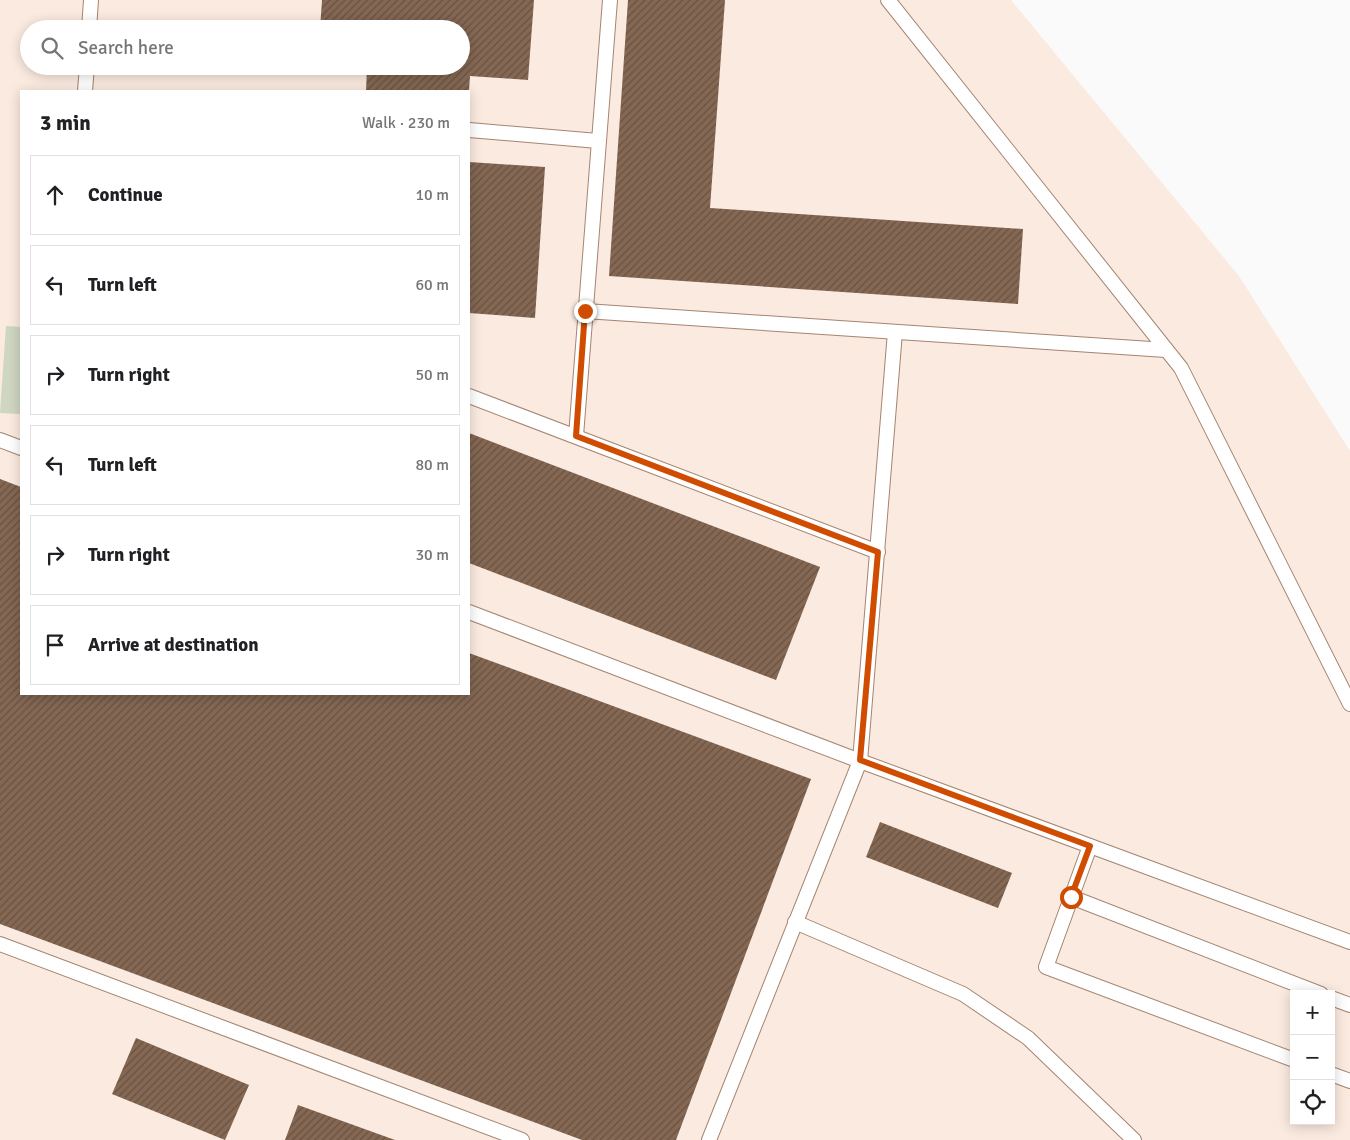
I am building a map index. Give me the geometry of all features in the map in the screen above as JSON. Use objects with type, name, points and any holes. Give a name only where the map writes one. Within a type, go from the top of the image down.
[{"type":"lane","points":[[90,20],[91,0]]},
{"type":"lane","points":[[576,436],[610,0]]},
{"type":"lane","points":[[888,0],[1181,368],[1350,704]]},
{"type":"lane","points":[[85,90],[86,75]]},
{"type":"lane","points":[[470,130],[598,140]]},
{"type":"lane","points":[[585,311],[1166,350]]},
{"type":"lane","points":[[709,1140],[860,760],[895,332]]},
{"type":"lane","points":[[470,396],[878,552]]},
{"type":"lane","points":[[0,440],[20,448]]},
{"type":"lane","points":[[470,612],[1350,942]]},
{"type":"lane","points":[[1090,846],[1046,967],[1290,1058]]},
{"type":"lane","points":[[1071,897],[1311,990]]},
{"type":"lane","points":[[795,922],[963,994],[1028,1038],[1134,1140]]},
{"type":"lane","points":[[0,944],[522,1140]]},
{"type":"lane","points":[[1335,999],[1350,1005]]},
{"type":"lane","points":[[1335,1075],[1350,1081]]},
{"type":"shaded area","points":[[0,0],[1011,0],[1239,276],[1350,451],[1350,1140],[0,1140]]},
{"type":"green space","points":[[6,326],[20,327],[20,414],[0,413]]},
{"type":"building","points":[[322,0],[534,0],[528,80],[470,76],[469,90],[366,90],[367,75],[470,75],[470,20],[321,20]]},
{"type":"building","points":[[628,0],[725,0],[710,208],[1023,229],[1018,304],[609,276]]},
{"type":"building","points":[[470,162],[545,167],[535,318],[470,313]]},
{"type":"building","points":[[470,433],[820,567],[776,680],[470,563]]},
{"type":"building","points":[[0,479],[20,487],[20,695],[470,695],[470,653],[811,779],[676,1140],[582,1140],[0,924]]},
{"type":"building","points":[[880,822],[1012,873],[998,908],[866,857]]},
{"type":"building","points":[[136,1038],[249,1085],[225,1140],[112,1094]]},
{"type":"building","points":[[298,1105],[395,1140],[285,1140]]},
{"type":"route","points":[[585,311],[576,436],[878,552],[860,760],[1090,846],[1071,897]]}]
